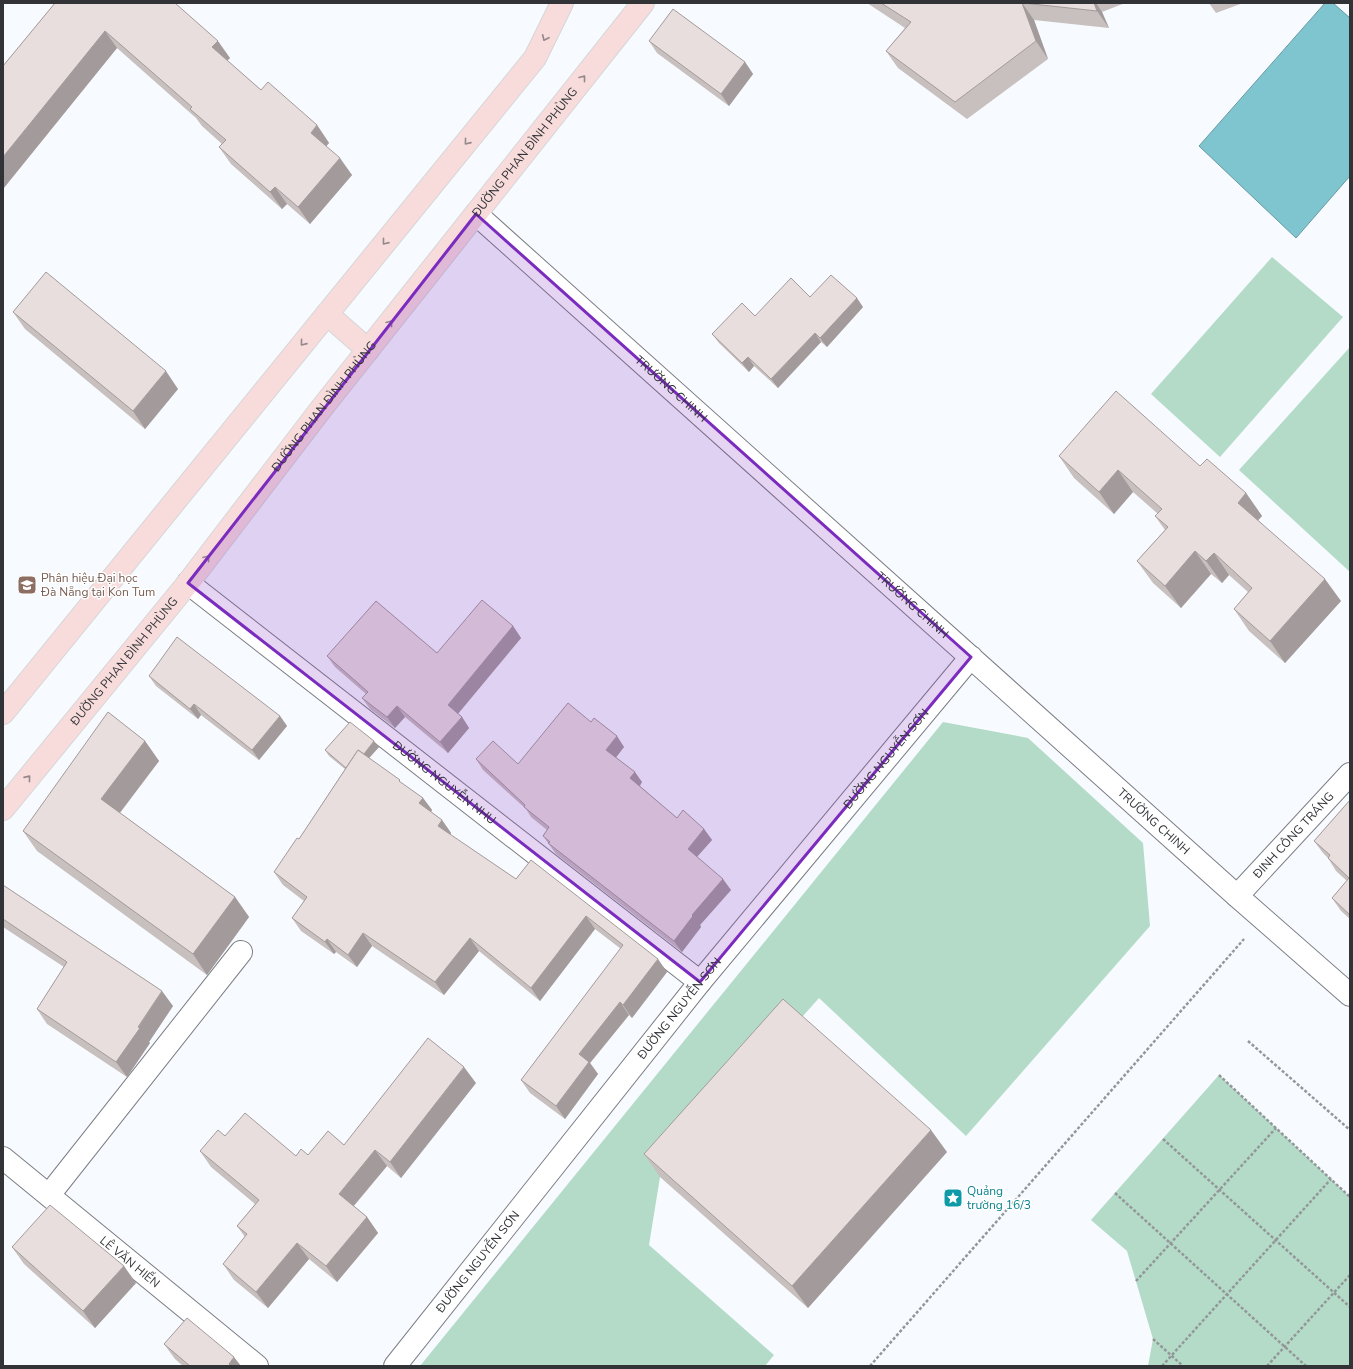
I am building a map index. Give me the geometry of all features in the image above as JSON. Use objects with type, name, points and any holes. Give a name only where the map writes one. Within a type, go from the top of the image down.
[{"type":"main road","points":[[3,713],[536,58],[562,3]]},
{"type":"main road","name":"ĐƯỜNG PHAN ĐÌNH PHÙNG","points":[[3,809],[188,583],[317,415],[643,3]]},
{"type":"main road","points":[[327,314],[368,350]]},
{"type":"street","name":"TRƯỜNG CHINH","points":[[476,214],[1237,896],[1350,995]]},
{"type":"street","name":"ĐƯỜNG NGUYỄN NHU","points":[[188,583],[700,982]]},
{"type":"street","name":"ĐƯỜNG NGUYỄN SƠN","points":[[395,1366],[700,982],[971,657]]},
{"type":"street","name":"ĐINH CÔNG TRÁNG","points":[[1237,896],[1350,774]]},
{"type":"street","points":[[48,1195],[241,952]]},
{"type":"street","name":"LÊ VĂN HIẾN","points":[[3,1158],[256,1366]]},
{"type":"path","points":[[870,1366],[1263,918]]},
{"type":"path","points":[[1248,1041],[1350,1130]]},
{"type":"path","points":[[1218,1075],[1350,1197]]},
{"type":"path","points":[[1136,1281],[1276,1128]]},
{"type":"path","points":[[1163,1139],[1350,1307]]},
{"type":"path","points":[[1162,1366],[1331,1179]]},
{"type":"path","points":[[1115,1193],[1306,1366]]},
{"type":"path","points":[[1268,1366],[1350,1275]]},
{"type":"path","points":[[1153,1339],[1183,1366]]},
{"type":"highlighted area","points":[[476,214],[971,657],[700,982],[188,583]]},
{"type":"green space","points":[[1272,257],[1343,317],[1220,457],[1151,394]]},
{"type":"green space","points":[[1350,347],[1350,572],[1239,470]]},
{"type":"green space","points":[[943,722],[1028,738],[1143,843],[1150,926],[966,1136],[819,998],[660,1177],[649,1245],[774,1355],[765,1366],[420,1366]]},
{"type":"green space","points":[[1219,1075],[1350,1197],[1350,1366],[1148,1366],[1153,1339],[1127,1251],[1091,1220]]},
{"type":"water","points":[[1325,3],[1333,3],[1350,18],[1350,176],[1296,238],[1199,146]]},
{"type":"building","points":[[55,3],[175,3],[218,41],[212,47],[261,90],[268,82],[317,125],[311,133],[340,158],[298,207],[275,187],[270,192],[219,147],[226,140],[190,109],[192,107],[105,31],[3,157],[3,66]]},
{"type":"building","points":[[881,3],[1022,3],[1036,41],[955,102],[886,51],[911,22]]},
{"type":"building","points":[[1023,3],[1094,3],[1097,11]]},
{"type":"building","points":[[673,9],[745,62],[721,94],[649,41]]},
{"type":"building","points":[[46,272],[166,371],[133,411],[13,312]]},
{"type":"building","points":[[831,275],[857,298],[820,338],[815,333],[771,379],[748,357],[742,363],[712,334],[742,303],[755,316],[791,278],[810,297]]},
{"type":"building","points":[[1116,391],[1200,466],[1207,459],[1246,493],[1238,503],[1325,579],[1270,641],[1234,609],[1252,588],[1214,553],[1206,561],[1195,551],[1165,586],[1137,561],[1168,527],[1155,516],[1162,509],[1118,470],[1099,492],[1059,456]]},
{"type":"building","points":[[482,600],[513,626],[448,705],[462,717],[440,742],[397,706],[387,717],[362,698],[368,692],[327,656],[376,601],[437,653]]},
{"type":"building","points":[[177,637],[280,716],[252,750],[194,704],[190,709],[149,676]]},
{"type":"building","points":[[568,703],[591,722],[594,718],[617,736],[606,750],[635,772],[630,778],[677,818],[683,810],[704,829],[688,849],[723,879],[692,915],[693,916],[674,941],[548,843],[550,842],[543,836],[549,827],[524,807],[525,805],[476,759],[493,741],[518,764]]},
{"type":"building","points":[[108,712],[145,741],[101,799],[235,897],[193,954],[23,831]]},
{"type":"building","points":[[350,722],[374,741],[364,754],[358,750],[346,768],[325,750]]},
{"type":"building","points":[[358,750],[423,798],[419,803],[442,820],[438,826],[516,879],[531,860],[658,959],[623,1005],[620,1002],[579,1054],[589,1062],[556,1106],[521,1080],[623,945],[586,916],[531,988],[470,938],[435,982],[363,933],[348,955],[327,939],[325,942],[292,918],[307,897],[274,872],[297,838],[299,839]]},
{"type":"building","points":[[1350,800],[1350,915],[1332,898],[1349,878],[1328,858],[1330,855],[1314,841]]},
{"type":"building","points":[[3,885],[162,991],[138,1027],[140,1028],[116,1062],[37,1009],[67,962],[3,919]]},
{"type":"building","points":[[783,999],[931,1130],[792,1286],[644,1154]]},
{"type":"building","points":[[428,1038],[464,1067],[390,1162],[375,1150],[339,1194],[367,1217],[326,1266],[297,1243],[256,1292],[223,1264],[247,1234],[237,1226],[259,1200],[200,1151],[218,1130],[225,1136],[245,1113],[296,1156],[301,1149],[308,1155],[328,1131],[344,1145]]},
{"type":"building","points":[[50,1205],[124,1266],[83,1311],[12,1247]]},
{"type":"building","points":[[187,1318],[234,1357],[229,1364],[231,1366],[190,1366],[164,1344]]},
{"type":"place","name":"Phân hiệu Đại học Đà Nẵng tại Kon Tum","points":[[27,585]]},
{"type":"place","name":"Quảng trường 16/3","points":[[953,1198]]}]
